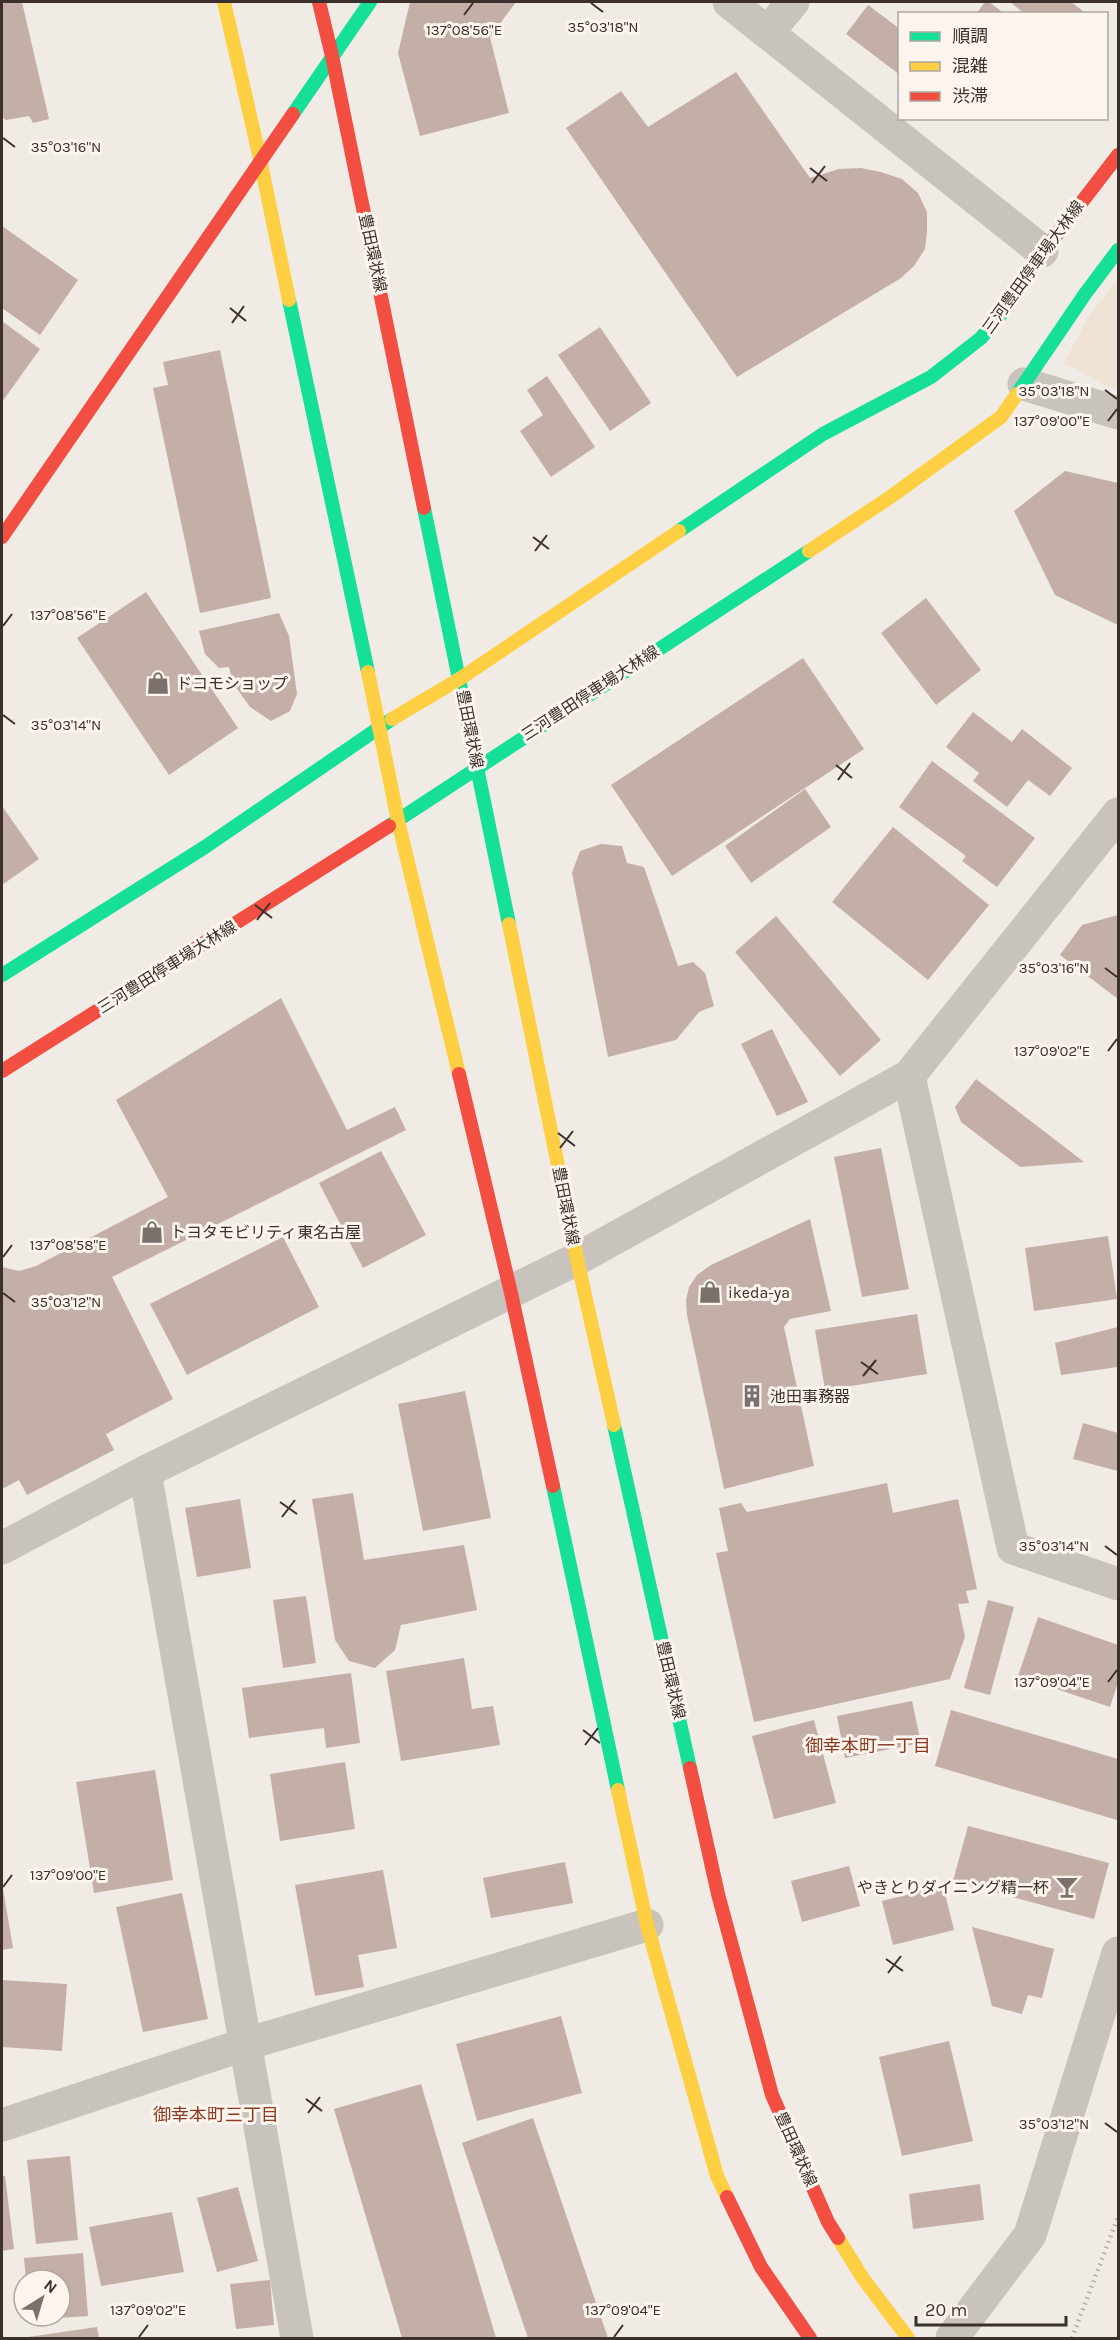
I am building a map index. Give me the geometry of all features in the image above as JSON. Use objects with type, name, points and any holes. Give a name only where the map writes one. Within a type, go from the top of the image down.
[{"type":"main road","points":[[224,2],[260,159],[398,821],[511,1293],[647,1925],[717,2176],[762,2267],[810,2338]]},
{"type":"main road","name":"豊田環状線","points":[[319,2],[461,678],[577,1259],[718,1894],[772,2095],[828,2222],[862,2277],[908,2338]]},
{"type":"main road","points":[[2,537],[370,2]]},
{"type":"main road","name":"三河豊田停車場大林線","points":[[2,975],[206,847],[380,726],[461,678],[822,434],[931,377],[981,338],[1002,313],[1042,251],[1119,154]]},
{"type":"main road","name":"三河豊田停車場大林線","points":[[2,1071],[398,821],[889,498],[1001,417],[1085,294],[1119,250]]},
{"type":"street","points":[[729,2],[1042,251]]},
{"type":"street","points":[[768,32],[793,2]]},
{"type":"street","points":[[1024,384],[1119,413]]},
{"type":"street","points":[[2,1548],[145,1472],[577,1259],[909,1077],[1118,817]]},
{"type":"street","points":[[909,1077],[1013,1548],[1119,1584]]},
{"type":"street","points":[[145,1472],[297,2338]]},
{"type":"street","points":[[2,2125],[246,2044],[647,1925]]},
{"type":"street","points":[[952,2338],[1030,2235],[1119,1953]]},
{"type":"shaded area","points":[[1118,278],[1118,392],[1064,363],[1089,316]]},
{"type":"building","points":[[2,2],[22,2],[49,119],[33,123],[29,116],[6,120],[2,117]]},
{"type":"building","points":[[410,2],[516,2],[490,37],[509,113],[420,136],[398,53]]},
{"type":"building","points":[[985,2],[989,2],[1002,12],[978,12]]},
{"type":"building","points":[[1010,2],[1071,2],[1084,12],[1022,12]]},
{"type":"building","points":[[868,5],[898,28],[898,73],[846,34]]},
{"type":"building","points":[[736,72],[810,178],[839,169],[861,168],[881,172],[902,179],[918,193],[927,212],[925,249],[914,266],[901,278],[737,377],[566,128],[621,91],[648,127]]},
{"type":"building","points":[[2,226],[78,280],[40,335],[2,308]]},
{"type":"building","points":[[2,321],[40,349],[2,402]]},
{"type":"building","points":[[600,327],[651,403],[610,431],[558,355]]},
{"type":"building","points":[[220,350],[271,598],[200,613],[153,388],[168,385],[163,362]]},
{"type":"building","points":[[547,376],[595,447],[551,477],[520,431],[543,415],[527,390]]},
{"type":"building","points":[[1065,471],[1118,483],[1118,625],[1055,595],[1014,511]]},
{"type":"building","name":"ドコモショップ","points":[[146,592],[238,728],[169,775],[77,638]]},
{"type":"building","points":[[926,598],[981,670],[936,705],[881,633]]},
{"type":"building","points":[[279,613],[289,636],[297,694],[290,711],[271,721],[250,707],[233,683],[229,667],[219,668],[205,654],[199,631]]},
{"type":"building","points":[[803,658],[864,749],[672,876],[611,785]]},
{"type":"building","points":[[973,712],[1012,742],[1022,729],[1072,768],[1050,796],[1028,780],[1007,807],[973,781],[979,773],[946,747]]},
{"type":"building","points":[[932,761],[1035,838],[997,887],[962,861],[966,856],[899,807]]},
{"type":"building","points":[[805,789],[831,827],[751,883],[725,846]]},
{"type":"building","points":[[2,806],[39,859],[2,885]]},
{"type":"building","points":[[893,827],[989,905],[928,980],[832,902]]},
{"type":"building","points":[[601,844],[622,846],[627,863],[644,867],[678,966],[693,962],[705,973],[714,1006],[699,1012],[676,1040],[608,1057],[572,873],[580,851]]},
{"type":"building","points":[[1118,915],[1118,999],[1060,955],[1082,925]]},
{"type":"building","points":[[776,916],[881,1040],[840,1076],[735,952]]},
{"type":"building","name":"トヨタモビリティ東名古屋","points":[[281,998],[347,1130],[395,1107],[406,1130],[112,1277],[173,1399],[106,1434],[114,1450],[27,1495],[19,1480],[2,1489],[2,1267],[19,1271],[36,1266],[168,1197],[116,1100]]},
{"type":"building","points":[[772,1029],[808,1102],[777,1116],[741,1044]]},
{"type":"building","points":[[976,1079],[1084,1162],[1020,1167],[961,1122],[955,1107]]},
{"type":"building","points":[[881,1148],[909,1289],[862,1297],[834,1157]]},
{"type":"building","points":[[381,1151],[426,1235],[363,1268],[319,1183]]},
{"type":"building","name":"池田事務器","points":[[810,1219],[831,1311],[790,1319],[784,1327],[814,1466],[724,1489],[687,1315],[686,1300],[689,1287],[697,1275],[711,1265]]},
{"type":"building","points":[[1108,1236],[1117,1299],[1034,1311],[1025,1248]]},
{"type":"building","points":[[283,1237],[319,1307],[187,1375],[150,1304]]},
{"type":"building","points":[[917,1314],[927,1374],[825,1390],[815,1330]]},
{"type":"building","points":[[1118,1327],[1118,1367],[1061,1375],[1055,1343]]},
{"type":"building","points":[[465,1391],[491,1518],[423,1531],[398,1404]]},
{"type":"building","points":[[1083,1423],[1118,1433],[1118,1471],[1073,1459]]},
{"type":"building","points":[[887,1483],[893,1513],[958,1499],[977,1589],[966,1591],[969,1603],[958,1604],[965,1637],[950,1679],[754,1722],[716,1553],[728,1551],[719,1508],[741,1503],[747,1512]]},
{"type":"building","points":[[353,1493],[364,1560],[464,1545],[477,1610],[401,1625],[395,1650],[375,1668],[349,1661],[335,1640],[312,1499]]},
{"type":"building","points":[[240,1499],[251,1568],[197,1577],[185,1508]]},
{"type":"building","points":[[306,1596],[316,1663],[283,1668],[273,1600]]},
{"type":"building","points":[[988,1600],[1014,1607],[990,1695],[964,1688]]},
{"type":"building","points":[[1038,1617],[1118,1645],[1118,1682],[1110,1707],[1018,1676]]},
{"type":"building","points":[[464,1658],[472,1709],[493,1706],[500,1745],[401,1761],[386,1671]]},
{"type":"building","points":[[351,1673],[360,1743],[326,1748],[324,1728],[249,1738],[242,1688]]},
{"type":"building","points":[[912,1701],[921,1743],[845,1758],[837,1716]]},
{"type":"building","points":[[951,1710],[1118,1759],[1117,1820],[935,1766]]},
{"type":"building","points":[[814,1720],[836,1803],[774,1819],[752,1736]]},
{"type":"building","points":[[345,1762],[355,1829],[280,1841],[270,1774]]},
{"type":"building","points":[[155,1770],[173,1880],[94,1893],[76,1782]]},
{"type":"building","points":[[968,1826],[1109,1863],[1094,1919],[953,1881]]},
{"type":"building","points":[[565,1862],[573,1903],[491,1918],[483,1878]]},
{"type":"building","points":[[849,1866],[860,1906],[802,1922],[791,1881]]},
{"type":"building","points":[[383,1870],[397,1948],[358,1955],[364,1987],[315,1996],[295,1885]]},
{"type":"building","points":[[2,1883],[13,1948],[2,1950]]},
{"type":"building","points":[[943,1886],[954,1930],[893,1945],[882,1901]]},
{"type":"building","points":[[182,1893],[208,2019],[143,2032],[116,1907]]},
{"type":"building","points":[[972,1927],[1054,1949],[1042,1998],[1028,1995],[1022,2014],[992,2006]]},
{"type":"building","points":[[2,1980],[67,1984],[62,2051],[2,2047]]},
{"type":"building","points":[[561,2016],[582,2093],[477,2121],[456,2044]]},
{"type":"building","points":[[949,2041],[973,2141],[902,2156],[879,2057]]},
{"type":"building","points":[[421,2084],[496,2338],[402,2338],[334,2109]]},
{"type":"building","points":[[533,2118],[608,2338],[528,2338],[462,2143]]},
{"type":"building","points":[[70,2156],[78,2240],[36,2244],[27,2160]]},
{"type":"building","points":[[2,2176],[5,2176],[14,2249],[2,2251]]},
{"type":"building","points":[[980,2184],[984,2220],[913,2229],[909,2194]]},
{"type":"building","points":[[238,2187],[258,2261],[217,2272],[197,2198]]},
{"type":"building","points":[[172,2212],[184,2272],[101,2286],[89,2227]]},
{"type":"building","points":[[83,2253],[88,2316],[72,2317],[72,2268],[25,2268],[24,2258]]},
{"type":"building","points":[[270,2280],[274,2325],[236,2329],[230,2284]]},
{"type":"building","points":[[97,2327],[99,2338],[28,2338],[28,2337]]},
{"type":"railway","points":[[1072,2338],[1118,2217]]},
{"type":"traffic: fast","points":[[293,114],[370,2]]},
{"type":"traffic: fast","points":[[1017,394],[1118,250]]},
{"type":"traffic: fast","points":[[679,531],[823,434],[931,377],[981,338],[1002,313],[1031,268]]},
{"type":"traffic: fast","points":[[289,300],[368,672]]},
{"type":"traffic: fast","points":[[424,508],[509,924]]},
{"type":"traffic: fast","points":[[389,826],[809,551]]},
{"type":"traffic: fast","points":[[2,975],[205,847],[392,719]]},
{"type":"traffic: fast","points":[[614,1425],[690,1768]]},
{"type":"traffic: fast","points":[[553,1486],[618,1790]]},
{"type":"traffic: slow","points":[[224,2],[289,300]]},
{"type":"traffic: slow","points":[[809,551],[889,498],[1001,417],[1017,394]]},
{"type":"traffic: slow","points":[[392,719],[461,678],[679,531]]},
{"type":"traffic: slow","points":[[368,672],[398,821],[459,1074]]},
{"type":"traffic: slow","points":[[509,924],[577,1259],[614,1425]]},
{"type":"traffic: slow","points":[[618,1790],[647,1925],[717,2176],[727,2197]]},
{"type":"traffic: slow","points":[[838,2238],[862,2277],[908,2338]]},
{"type":"traffic: jam","points":[[319,2],[424,508]]},
{"type":"traffic: jam","points":[[2,537],[293,114]]},
{"type":"traffic: jam","points":[[1031,268],[1118,155]]},
{"type":"traffic: jam","points":[[2,1071],[389,826]]},
{"type":"traffic: jam","points":[[459,1074],[511,1293],[553,1486]]},
{"type":"traffic: jam","points":[[690,1768],[718,1894],[772,2095],[828,2222],[838,2238]]},
{"type":"traffic: jam","points":[[727,2197],[761,2267],[810,2338]]},
{"type":"place","name":"ドコモショップ","points":[[158,683]]},
{"type":"place","name":"トヨタモビリティ東名古屋","points":[[152,1232]]},
{"type":"place","name":"ikeda-ya","points":[[710,1292]]},
{"type":"place","name":"池田事務器","points":[[752,1396]]},
{"type":"place","name":"やきとりダイニング精一杯","points":[[1067,1887]]},
{"type":"district","name":"御幸本町一丁目","points":[[868,1746]]},
{"type":"district","name":"御幸本町三丁目","points":[[216,2115]]}]
